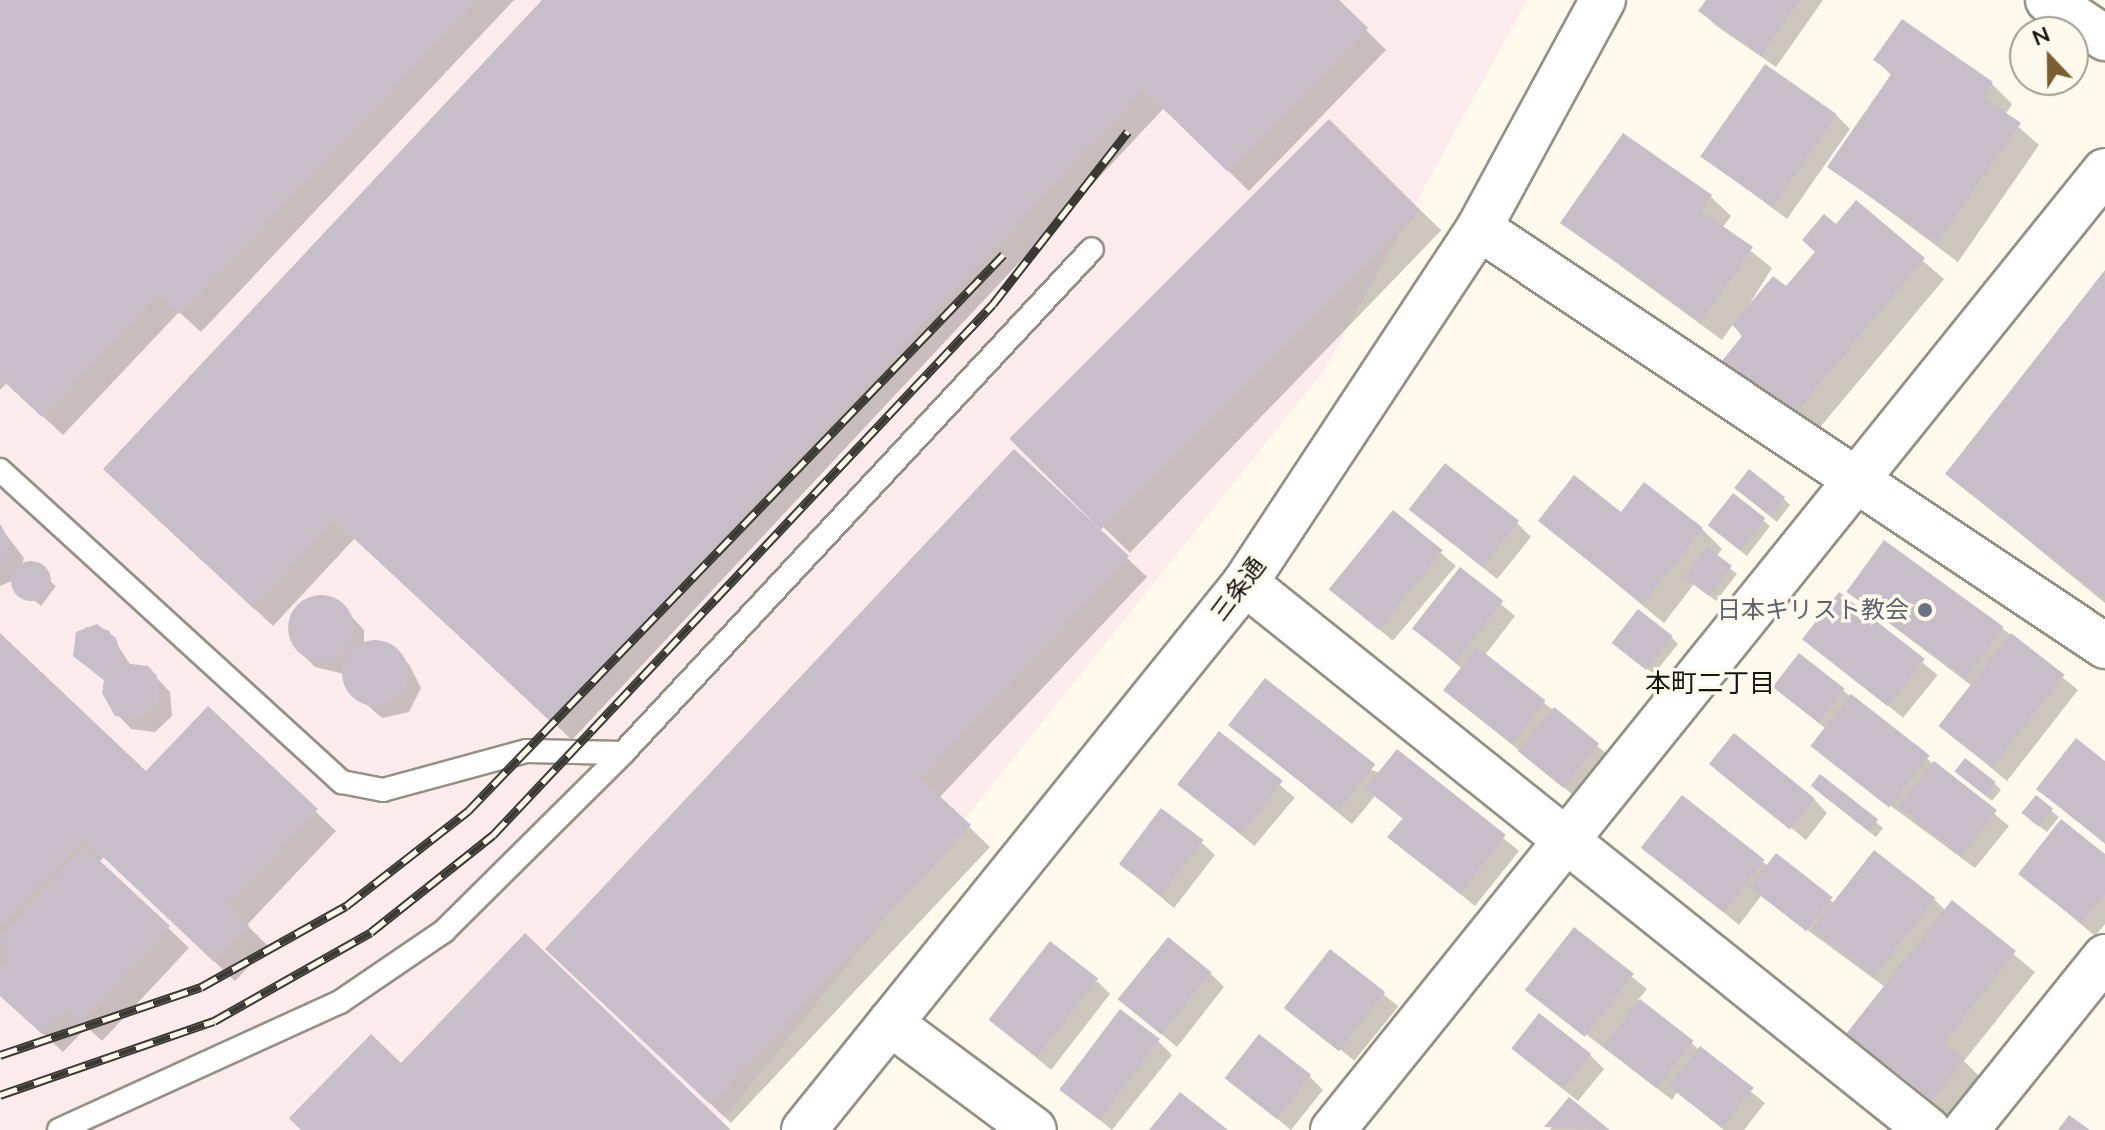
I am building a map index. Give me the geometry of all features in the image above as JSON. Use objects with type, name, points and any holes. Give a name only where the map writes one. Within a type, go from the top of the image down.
[{"type":"street","name":"三条通","points":[[804,1130],[1245,583],[1479,228],[1603,0]]},
{"type":"street","points":[[2048,0],[2105,38]]},
{"type":"street","points":[[1333,1130],[2105,171]]},
{"type":"street","points":[[1479,228],[2105,646]]},
{"type":"street","points":[[1245,583],[1928,1130]]},
{"type":"street","points":[[1966,1130],[2105,957]]},
{"type":"street","points":[[890,1023],[1034,1130]]},
{"type":"lane","points":[[59,1130],[340,1002],[444,931],[623,753],[1092,249]]},
{"type":"lane","points":[[0,470],[342,782],[383,790],[527,751],[623,753]]},
{"type":"shaded area","points":[[0,0],[1527,0],[1325,369],[715,1130],[0,1130]]},
{"type":"building","points":[[0,0],[476,0],[180,314],[158,294],[42,417],[0,378]]},
{"type":"building","points":[[542,0],[1339,0],[1368,28],[1228,172],[1143,89],[551,722],[334,520],[252,607],[103,469]]},
{"type":"building","points":[[1706,0],[1800,0],[1761,55],[1698,11]]},
{"type":"building","points":[[1902,19],[1993,82],[1983,97],[2021,123],[1937,243],[1827,167],[1892,73],[1873,60]]},
{"type":"building","points":[[1765,64],[1837,114],[1772,207],[1700,157]]},
{"type":"building","points":[[1329,119],[1420,210],[1101,530],[1009,439]]},
{"type":"building","points":[[1623,133],[1712,195],[1701,211],[1753,247],[1701,322],[1560,223]]},
{"type":"building","points":[[1856,200],[1925,258],[1790,419],[1721,362],[1743,335],[1732,325],[1773,276],[1786,286],[1815,252],[1802,240],[1824,214],[1836,224]]},
{"type":"building","points":[[2105,270],[2105,600],[1945,474]]},
{"type":"building","points":[[1014,449],[1129,556],[920,778],[971,825],[710,1104],[545,949]]},
{"type":"building","points":[[1445,463],[1519,521],[1483,567],[1409,509]]},
{"type":"building","points":[[1749,469],[1785,497],[1770,516],[1734,488]]},
{"type":"building","points":[[1574,475],[1621,512],[1644,482],[1703,528],[1643,604],[1538,521]]},
{"type":"building","points":[[1733,493],[1765,518],[1740,551],[1708,525]]},
{"type":"building","points":[[1393,510],[1443,550],[1379,630],[1329,589]]},
{"type":"building","points":[[0,524],[11,543],[0,568]]},
{"type":"building","name":"日本キリスト教会","points":[[1884,540],[2004,627],[1966,679],[1846,592]]},
{"type":"building","points":[[1707,547],[1732,566],[1709,596],[1684,577]]},
{"type":"building","points":[[31,561],[45,567],[51,581],[45,595],[31,601],[17,595],[11,581],[17,567]]},
{"type":"building","points":[[1460,567],[1503,601],[1455,662],[1412,628]]},
{"type":"building","points":[[1839,592],[1925,659],[1888,706],[1802,639]]},
{"type":"building","points":[[321,595],[344,605],[354,628],[344,651],[321,661],[298,651],[288,628],[298,605]]},
{"type":"building","points":[[1638,609],[1673,636],[1646,670],[1612,643]]},
{"type":"building","points":[[97,624],[116,638],[123,663],[148,666],[157,676],[159,701],[140,719],[115,716],[102,693],[104,680],[73,656],[76,632]]},
{"type":"building","points":[[0,633],[146,771],[208,706],[318,809],[227,905],[249,925],[214,962],[83,838],[0,926]]},
{"type":"building","points":[[2011,633],[2065,675],[1992,768],[1938,726]]},
{"type":"building","points":[[375,640],[398,650],[408,673],[398,696],[375,706],[352,696],[342,673],[352,650]]},
{"type":"building","points":[[1477,647],[1546,701],[1512,744],[1443,690]]},
{"type":"building","points":[[1799,653],[1845,689],[1818,723],[1773,687]]},
{"type":"building","points":[[1265,678],[1375,764],[1338,811],[1228,725]]},
{"type":"building","points":[[1851,694],[1930,756],[1889,808],[1810,746]]},
{"type":"building","points":[[1554,707],[1599,744],[1563,788],[1518,751]]},
{"type":"building","points":[[1219,731],[1283,781],[1241,834],[1177,785]]},
{"type":"building","points":[[1734,733],[1815,798],[1790,830],[1709,764]]},
{"type":"building","points":[[2076,738],[2105,761],[2105,843],[2036,789]]},
{"type":"building","points":[[1397,749],[1506,835],[1460,894],[1387,837],[1403,818],[1365,789]]},
{"type":"building","points":[[1965,758],[1996,782],[1985,795],[1955,771]]},
{"type":"building","points":[[1934,761],[1997,810],[1961,856],[1898,807]]},
{"type":"building","points":[[1820,774],[1878,820],[1869,831],[1811,786]]},
{"type":"building","points":[[1682,795],[1765,860],[1723,912],[1641,848]]},
{"type":"building","points":[[2036,795],[2053,809],[2039,827],[2022,813]]},
{"type":"building","points":[[1161,808],[1203,840],[1161,896],[1119,864]]},
{"type":"building","points":[[2061,819],[2105,854],[2105,893],[2081,923],[2018,874]]},
{"type":"building","points":[[84,846],[170,926],[81,1023],[66,1009],[42,1034],[0,996],[0,968],[10,957],[0,937]]},
{"type":"building","points":[[1874,850],[1935,898],[1874,977],[1812,929]]},
{"type":"building","points":[[1776,853],[1833,897],[1806,931],[1750,887]]},
{"type":"building","points":[[1952,900],[2016,951],[1944,1043],[1965,1059],[1932,1100],[1846,1034]]},
{"type":"building","points":[[1574,927],[1634,974],[1585,1037],[1525,990]]},
{"type":"building","points":[[525,933],[731,1130],[301,1130],[289,1118],[371,1034],[401,1063]]},
{"type":"building","points":[[1168,937],[1212,972],[1161,1034],[1118,999]]},
{"type":"building","points":[[1050,941],[1098,979],[1037,1057],[988,1020]]},
{"type":"building","points":[[1330,949],[1385,992],[1339,1051],[1284,1008]]},
{"type":"building","points":[[1640,999],[1694,1041],[1657,1088],[1603,1046]]},
{"type":"building","points":[[1120,1009],[1160,1039],[1099,1120],[1059,1090]]},
{"type":"building","points":[[1539,1013],[1591,1054],[1563,1089],[1511,1048]]},
{"type":"building","points":[[1259,1034],[1311,1075],[1277,1119],[1225,1078]]},
{"type":"building","points":[[1700,1046],[1754,1088],[1722,1128],[1669,1086]]},
{"type":"building","points":[[1180,1092],[1228,1130],[1149,1130]]},
{"type":"building","points":[[1569,1097],[1610,1130],[1544,1127]]},
{"type":"building","points":[[2069,1115],[2090,1130],[2058,1130]]},
{"type":"railway","points":[[0,1095],[214,1021],[371,932],[493,835],[993,304],[1128,131]]},
{"type":"railway","points":[[0,1055],[201,987],[346,906],[468,811],[1003,255]]},
{"type":"place","name":"日本キリスト教会","points":[[1925,610]]},
{"type":"district","name":"本町二丁目","points":[[1710,683]]}]
